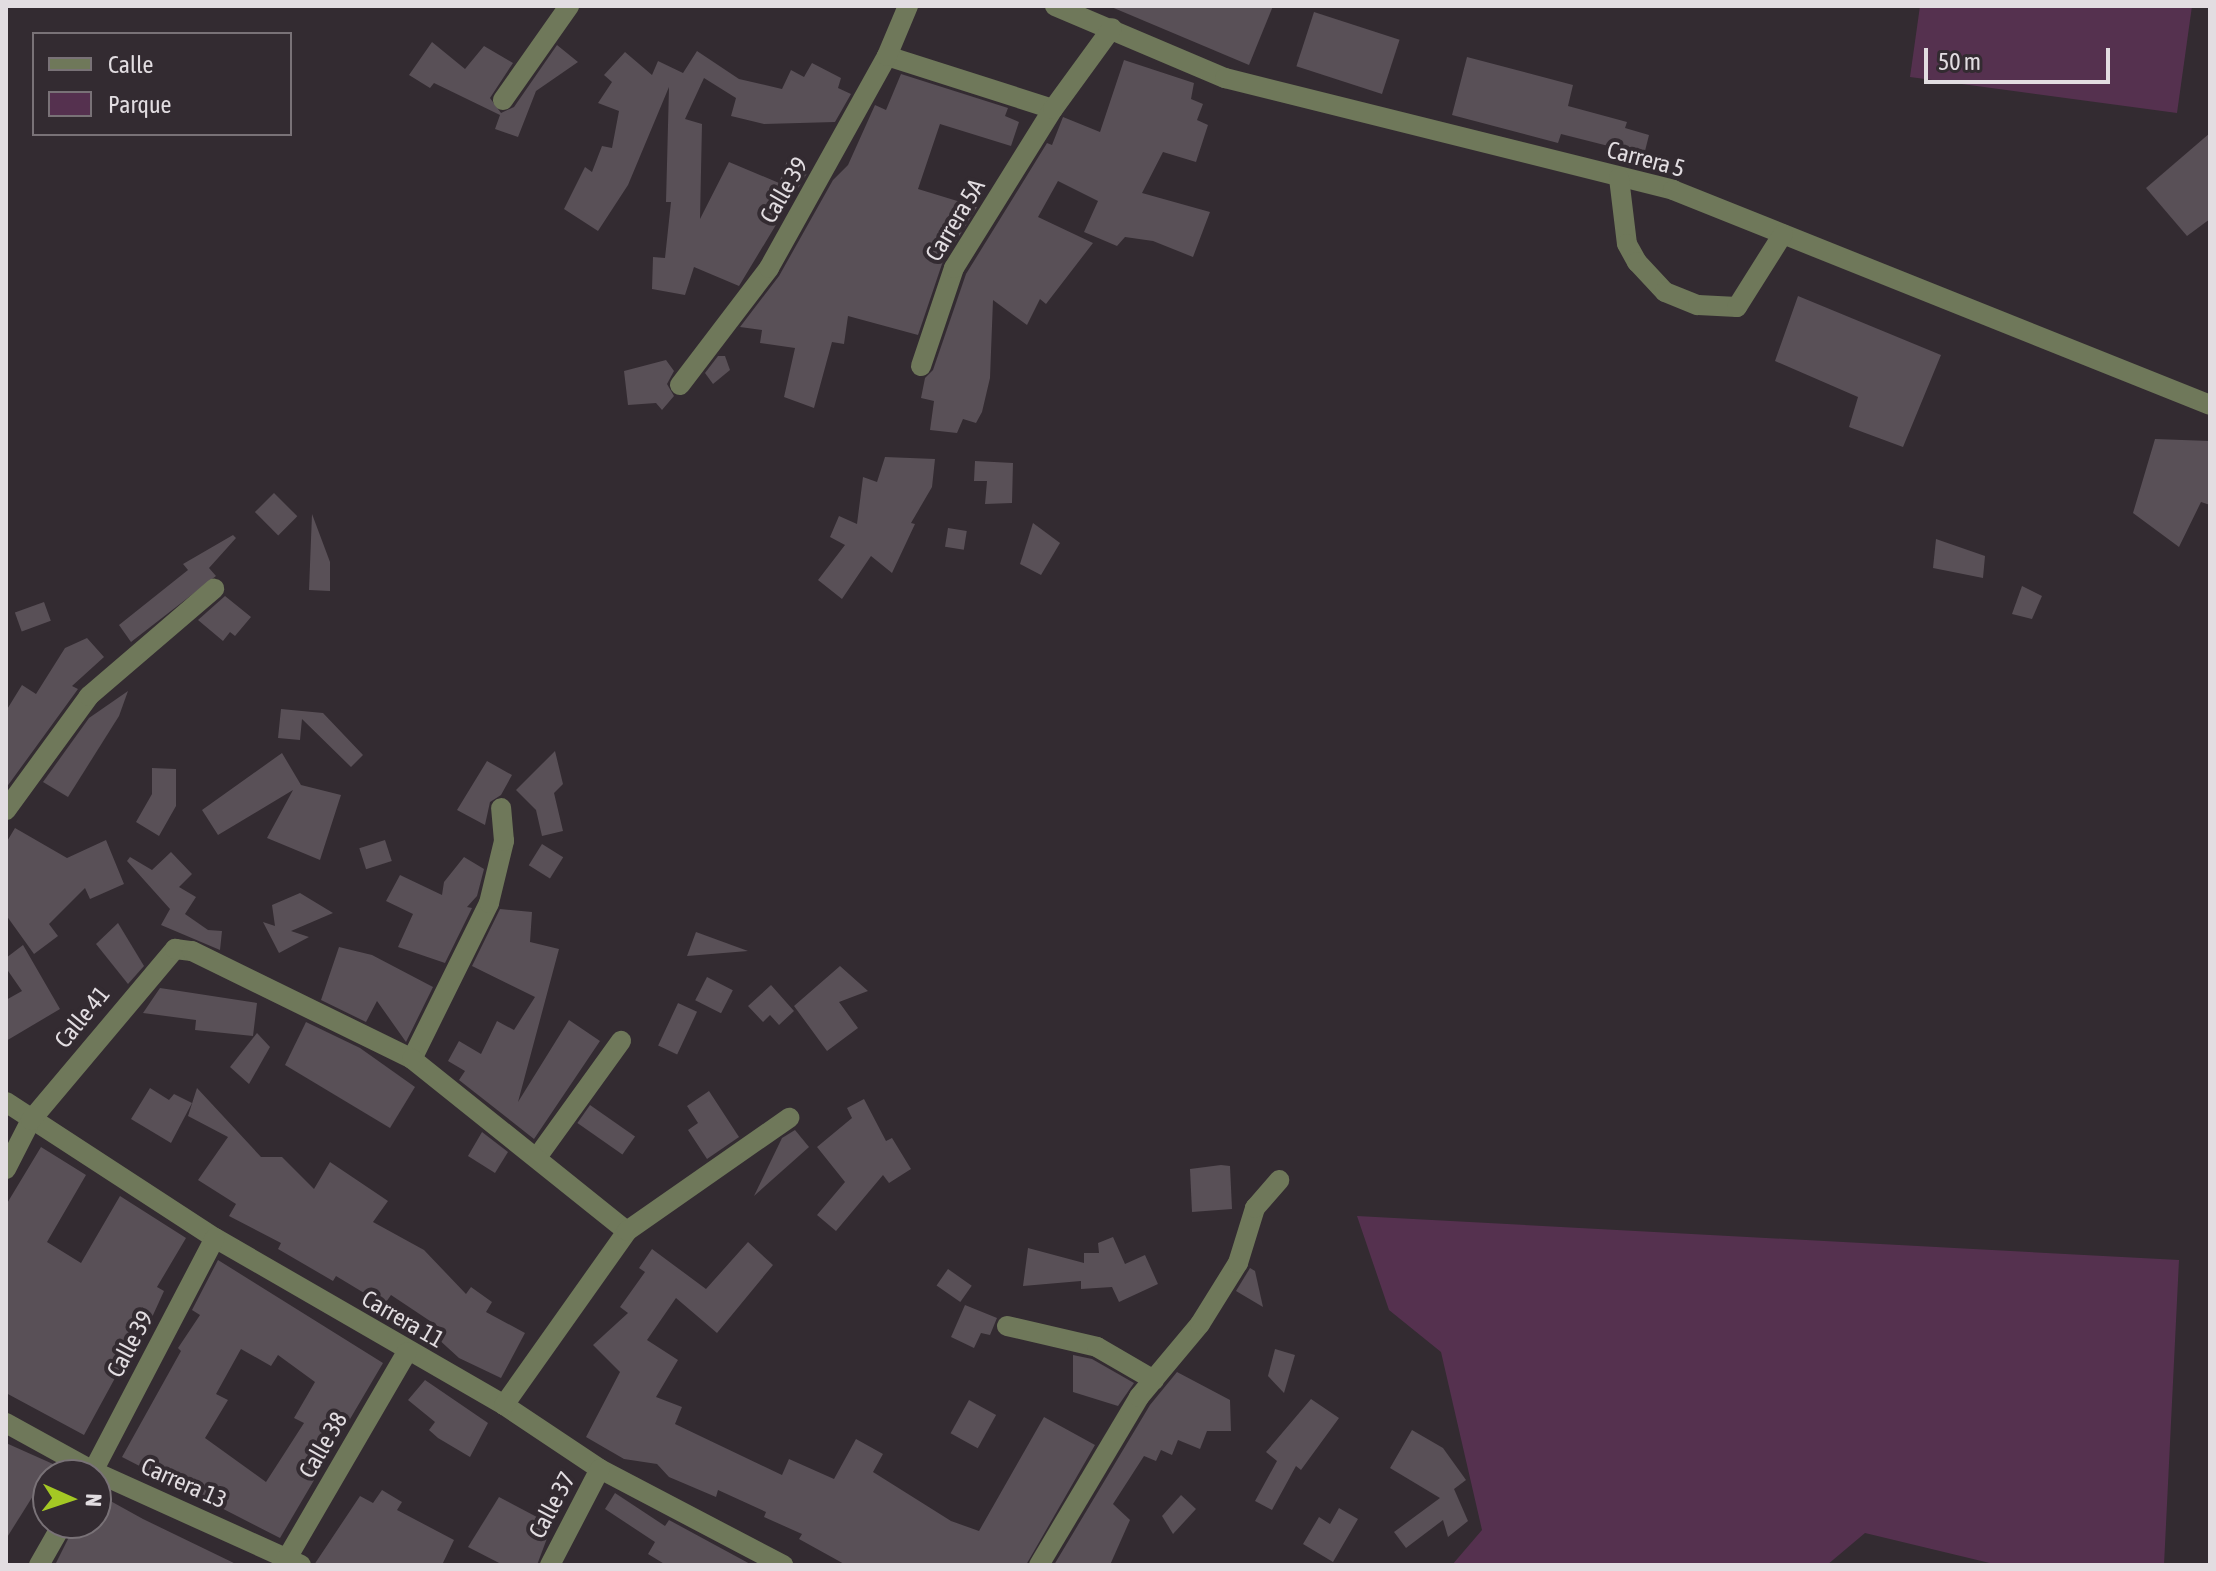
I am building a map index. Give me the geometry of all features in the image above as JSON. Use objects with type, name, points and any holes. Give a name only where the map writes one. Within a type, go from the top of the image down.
[{"type":"street","points":[[503,100],[569,6]]},
{"type":"street","name":"Calle 39","points":[[680,385],[769,268],[887,56],[908,6]]},
{"type":"street","name":"Carrera 5","points":[[1055,6],[1225,78],[1673,190],[2210,405]]},
{"type":"street","name":"Carrera 5A","points":[[921,366],[954,268],[1053,109],[1112,28]]},
{"type":"street","points":[[887,56],[1053,109]]},
{"type":"street","points":[[1619,178],[1627,244],[1637,262],[1665,292],[1698,305],[1737,307],[1783,234]]},
{"type":"street","points":[[6,810],[89,696],[214,589]]},
{"type":"street","points":[[501,808],[504,841],[489,903],[412,1059],[538,1156],[627,1231]]},
{"type":"street","name":"Calle 41","points":[[6,1169],[31,1120],[175,949],[192,951],[412,1059]]},
{"type":"street","points":[[538,1156],[621,1041]]},
{"type":"street","name":"Carrera 11","points":[[6,1102],[215,1238],[407,1352],[504,1405],[600,1469],[783,1565]]},
{"type":"street","points":[[504,1405],[627,1231],[789,1118]]},
{"type":"street","points":[[1039,1565],[1108,1446],[1154,1380],[1200,1324],[1238,1263],[1255,1208],[1279,1180]]},
{"type":"street","name":"Calle 39","points":[[99,1459],[215,1238]]},
{"type":"street","points":[[1007,1326],[1097,1347],[1154,1380]]},
{"type":"street","name":"Calle 38","points":[[290,1562],[407,1352]]},
{"type":"street","name":"Carrera 13","points":[[6,1423],[68,1459]]},
{"type":"street","name":"Calle 37","points":[[550,1565],[600,1469]]},
{"type":"street","name":"Carrera 13","points":[[112,1482],[290,1562]]},
{"type":"street","points":[[39,1565],[54,1539]]},
{"type":"green space","points":[[1920,6],[2192,6],[2177,113],[1910,77]]},
{"type":"green space","points":[[1357,1216],[2179,1260],[2164,1565],[1998,1565],[1865,1533],[1827,1565],[1452,1565],[1482,1530],[1441,1352],[1389,1310]]},
{"type":"building","points":[[1109,6],[1273,6],[1249,65]]},
{"type":"building","points":[[1314,12],[1400,40],[1382,94],[1296,66]]},
{"type":"building","points":[[432,42],[465,69],[484,46],[513,63],[490,98],[501,113],[514,107],[557,45],[578,62],[536,91],[518,137],[495,129],[500,115],[434,83],[430,88],[409,75]]},
{"type":"building","points":[[697,51],[739,79],[782,89],[791,70],[804,77],[812,63],[841,78],[838,88],[851,94],[835,122],[764,124],[731,116],[736,98],[704,78],[685,119],[702,124],[700,219],[729,162],[779,183],[787,161],[809,170],[739,286],[694,267],[685,295],[652,289],[653,257],[665,258],[671,202],[666,202],[669,87],[628,185],[598,231],[564,209],[585,167],[592,172],[602,146],[612,148],[619,111],[598,103],[612,82],[604,75],[625,52],[652,75],[658,61],[683,73]]},
{"type":"building","points":[[1467,57],[1573,85],[1568,106],[1627,122],[1625,128],[1649,135],[1644,155],[1561,134],[1558,143],[1452,115]]},
{"type":"building","points":[[1124,60],[1194,83],[1191,99],[1203,104],[1197,120],[1208,125],[1196,162],[1163,152],[1142,193],[1210,212],[1193,257],[1153,241],[1125,237],[1117,246],[1084,232],[1098,201],[1058,181],[1038,217],[1093,243],[1046,304],[1040,299],[1027,325],[993,300],[990,378],[982,412],[976,423],[963,419],[957,433],[930,430],[934,401],[921,398],[925,378],[933,370],[966,274],[1047,143],[1052,145],[1063,117],[1100,132]]},
{"type":"building","points":[[901,74],[1008,108],[1005,116],[1019,122],[1011,146],[940,124],[918,189],[977,207],[942,264],[918,335],[848,316],[844,344],[832,342],[814,408],[784,397],[795,348],[760,343],[762,330],[740,327],[779,276],[833,180],[848,165],[875,105],[886,110]]},
{"type":"building","points":[[2210,133],[2210,219],[2187,236],[2146,188]]},
{"type":"building","points":[[1798,296],[1941,355],[1903,447],[1849,427],[1858,397],[1775,361]]},
{"type":"building","points":[[718,356],[725,356],[730,370],[713,384],[705,373]]},
{"type":"building","points":[[666,360],[674,371],[667,384],[674,396],[662,410],[656,403],[628,405],[624,371]]},
{"type":"building","points":[[2155,439],[2210,441],[2210,505],[2201,502],[2179,547],[2133,513]]},
{"type":"building","points":[[885,457],[935,459],[932,487],[911,523],[915,524],[892,573],[871,556],[842,599],[818,580],[845,545],[830,537],[839,516],[857,524],[863,477],[877,482]]},
{"type":"building","points":[[975,461],[1013,463],[1012,503],[985,504],[987,481],[974,481]]},
{"type":"building","points":[[274,493],[297,516],[278,535],[255,512]]},
{"type":"building","points":[[312,514],[330,562],[330,591],[309,590]]},
{"type":"building","points":[[1033,523],[1060,543],[1041,575],[1020,564]]},
{"type":"building","points":[[948,528],[967,531],[964,550],[945,547]]},
{"type":"building","points":[[233,535],[236,538],[209,568],[216,576],[131,642],[119,625],[188,570],[183,564]]},
{"type":"building","points":[[1936,539],[1985,556],[1983,578],[1933,568]]},
{"type":"building","points":[[2022,586],[2042,596],[2032,619],[2012,614]]},
{"type":"building","points":[[225,596],[251,617],[235,636],[230,632],[223,641],[198,620]]},
{"type":"building","points":[[44,602],[51,621],[22,631],[15,613]]},
{"type":"building","points":[[87,638],[104,657],[72,686],[78,689],[6,788],[6,711],[22,685],[36,694],[65,648]]},
{"type":"building","points":[[128,691],[119,716],[68,797],[43,782],[89,718]]},
{"type":"building","points":[[281,709],[323,713],[363,755],[351,767],[302,719],[300,740],[278,738]]},
{"type":"building","points":[[555,751],[563,784],[554,793],[563,831],[542,836],[536,810],[516,790]]},
{"type":"building","points":[[282,753],[301,785],[341,795],[320,860],[267,838],[293,790],[218,835],[202,810]]},
{"type":"building","points":[[487,761],[512,775],[501,795],[490,802],[485,825],[457,810]]},
{"type":"building","points":[[152,768],[176,769],[176,806],[159,836],[136,822],[152,794]]},
{"type":"building","points":[[15,828],[67,858],[106,840],[124,884],[90,899],[85,888],[49,924],[58,936],[34,954],[6,915],[6,843]]},
{"type":"building","points":[[385,840],[392,861],[366,869],[359,848]]},
{"type":"building","points":[[542,844],[563,857],[550,878],[529,865]]},
{"type":"building","points":[[171,852],[192,874],[179,887],[196,897],[185,914],[208,930],[222,931],[220,950],[161,925],[170,909],[127,861],[130,857],[152,870]]},
{"type":"building","points":[[464,857],[484,869],[477,896],[467,907],[472,908],[445,963],[398,947],[413,914],[386,901],[400,875],[442,895],[444,882]]},
{"type":"building","points":[[300,893],[333,913],[291,931],[309,937],[279,953],[263,922],[275,926],[272,905]]},
{"type":"building","points":[[500,909],[532,912],[530,942],[559,949],[518,1102],[569,1020],[600,1041],[534,1139],[459,1080],[465,1071],[448,1061],[459,1041],[481,1054],[497,1021],[514,1030],[535,997],[472,966]]},
{"type":"building","points":[[118,923],[144,966],[128,984],[96,944]]},
{"type":"building","points":[[696,932],[748,951],[687,956]]},
{"type":"building","points":[[23,945],[60,1009],[6,1041],[6,1000],[22,991],[6,968],[6,958]]},
{"type":"building","points":[[339,947],[372,955],[433,987],[406,1042],[377,1001],[366,1022],[321,1000]]},
{"type":"building","points":[[840,966],[868,991],[839,1002],[858,1028],[827,1051],[794,1006]]},
{"type":"building","points":[[707,977],[733,990],[721,1013],[695,1000]]},
{"type":"building","points":[[771,985],[794,1011],[779,1025],[770,1015],[763,1022],[748,1006]]},
{"type":"building","points":[[160,988],[257,1003],[253,1036],[195,1030],[196,1020],[143,1013]]},
{"type":"building","points":[[678,1003],[697,1012],[677,1054],[658,1046]]},
{"type":"building","points":[[306,1022],[360,1048],[415,1087],[390,1128],[285,1065]]},
{"type":"building","points":[[257,1033],[270,1047],[249,1084],[230,1067]]},
{"type":"building","points":[[150,1088],[169,1100],[174,1094],[192,1103],[171,1143],[131,1119]]},
{"type":"building","points":[[197,1088],[261,1157],[282,1157],[314,1189],[330,1162],[388,1201],[373,1222],[424,1250],[466,1294],[471,1287],[492,1302],[486,1312],[525,1333],[501,1378],[459,1358],[436,1337],[442,1329],[391,1295],[384,1305],[336,1276],[333,1281],[278,1249],[281,1243],[229,1216],[236,1204],[198,1180],[228,1137],[188,1116]]},
{"type":"building","points":[[709,1091],[739,1137],[707,1159],[688,1130],[698,1123],[687,1106]]},
{"type":"building","points":[[864,1099],[886,1141],[892,1138],[911,1169],[889,1183],[883,1175],[836,1231],[817,1215],[845,1182],[817,1147],[852,1118],[847,1108]]},
{"type":"building","points":[[590,1105],[635,1137],[622,1155],[577,1123]]},
{"type":"building","points":[[795,1130],[809,1147],[754,1196],[782,1138]]},
{"type":"building","points":[[482,1132],[508,1152],[495,1173],[468,1156]]},
{"type":"building","points":[[41,1147],[86,1175],[47,1242],[81,1263],[120,1196],[186,1238],[157,1287],[164,1291],[143,1337],[139,1334],[84,1435],[6,1393],[6,1205]]},
{"type":"building","points":[[1230,1166],[1232,1209],[1192,1212],[1190,1169]]},
{"type":"building","points":[[1113,1237],[1125,1264],[1145,1255],[1158,1284],[1119,1302],[1112,1287],[1081,1289],[1081,1281],[1023,1286],[1028,1248],[1084,1263],[1084,1253],[1099,1253],[1098,1243]]},
{"type":"building","points":[[748,1242],[773,1265],[717,1333],[676,1298],[647,1340],[678,1360],[656,1397],[682,1407],[675,1424],[782,1475],[789,1459],[834,1479],[856,1439],[883,1454],[873,1472],[951,1521],[979,1531],[1044,1417],[1095,1445],[1026,1565],[846,1565],[799,1539],[802,1534],[764,1517],[766,1512],[718,1490],[716,1497],[669,1477],[657,1464],[624,1459],[586,1437],[620,1372],[593,1345],[628,1313],[620,1307],[645,1272],[639,1268],[652,1249],[706,1289]]},
{"type":"building","points":[[218,1260],[383,1363],[280,1538],[122,1457],[181,1351],[178,1348],[200,1315],[192,1310]],"holes":[[[241,1349],[271,1366],[278,1355],[315,1382],[294,1418],[304,1423],[266,1482],[205,1438],[228,1400],[216,1394]]]},
{"type":"building","points":[[1250,1268],[1255,1271],[1263,1307],[1236,1291]]},
{"type":"building","points":[[948,1269],[972,1286],[960,1302],[937,1285]]},
{"type":"building","points":[[965,1305],[997,1318],[990,1335],[981,1333],[974,1348],[951,1337]]},
{"type":"building","points":[[1275,1349],[1295,1355],[1284,1393],[1268,1376]]},
{"type":"building","points":[[1073,1355],[1092,1359],[1134,1383],[1118,1406],[1073,1392]]},
{"type":"building","points":[[1177,1372],[1230,1400],[1231,1431],[1207,1431],[1200,1449],[1178,1440],[1172,1455],[1161,1450],[1156,1461],[1144,1456],[1113,1504],[1130,1520],[1110,1565],[1054,1565],[1150,1405]]},
{"type":"building","points":[[425,1380],[488,1423],[470,1457],[429,1430],[435,1422],[408,1400]]},
{"type":"building","points":[[1311,1399],[1339,1418],[1301,1470],[1296,1466],[1272,1510],[1255,1501],[1277,1461],[1266,1452]]},
{"type":"building","points":[[969,1400],[996,1415],[978,1448],[951,1433]]},
{"type":"building","points":[[1412,1430],[1443,1448],[1466,1480],[1454,1489],[1468,1521],[1448,1537],[1443,1520],[1406,1548],[1394,1532],[1440,1498],[1390,1468]]},
{"type":"building","points":[[6,1443],[42,1459],[32,1459],[32,1498],[6,1539]]},
{"type":"building","points":[[382,1490],[402,1502],[397,1510],[454,1540],[442,1565],[314,1565],[360,1496],[373,1503]]},
{"type":"building","points":[[615,1493],[665,1526],[669,1520],[752,1565],[666,1565],[648,1554],[655,1542],[605,1509]]},
{"type":"building","points":[[1181,1495],[1196,1509],[1173,1534],[1162,1516]]},
{"type":"building","points":[[499,1497],[552,1525],[537,1565],[503,1565],[468,1547]]},
{"type":"building","points":[[112,1502],[238,1565],[55,1565],[68,1539],[112,1539]]},
{"type":"building","points":[[1339,1508],[1358,1519],[1333,1562],[1303,1544],[1319,1517],[1330,1524]]}]
